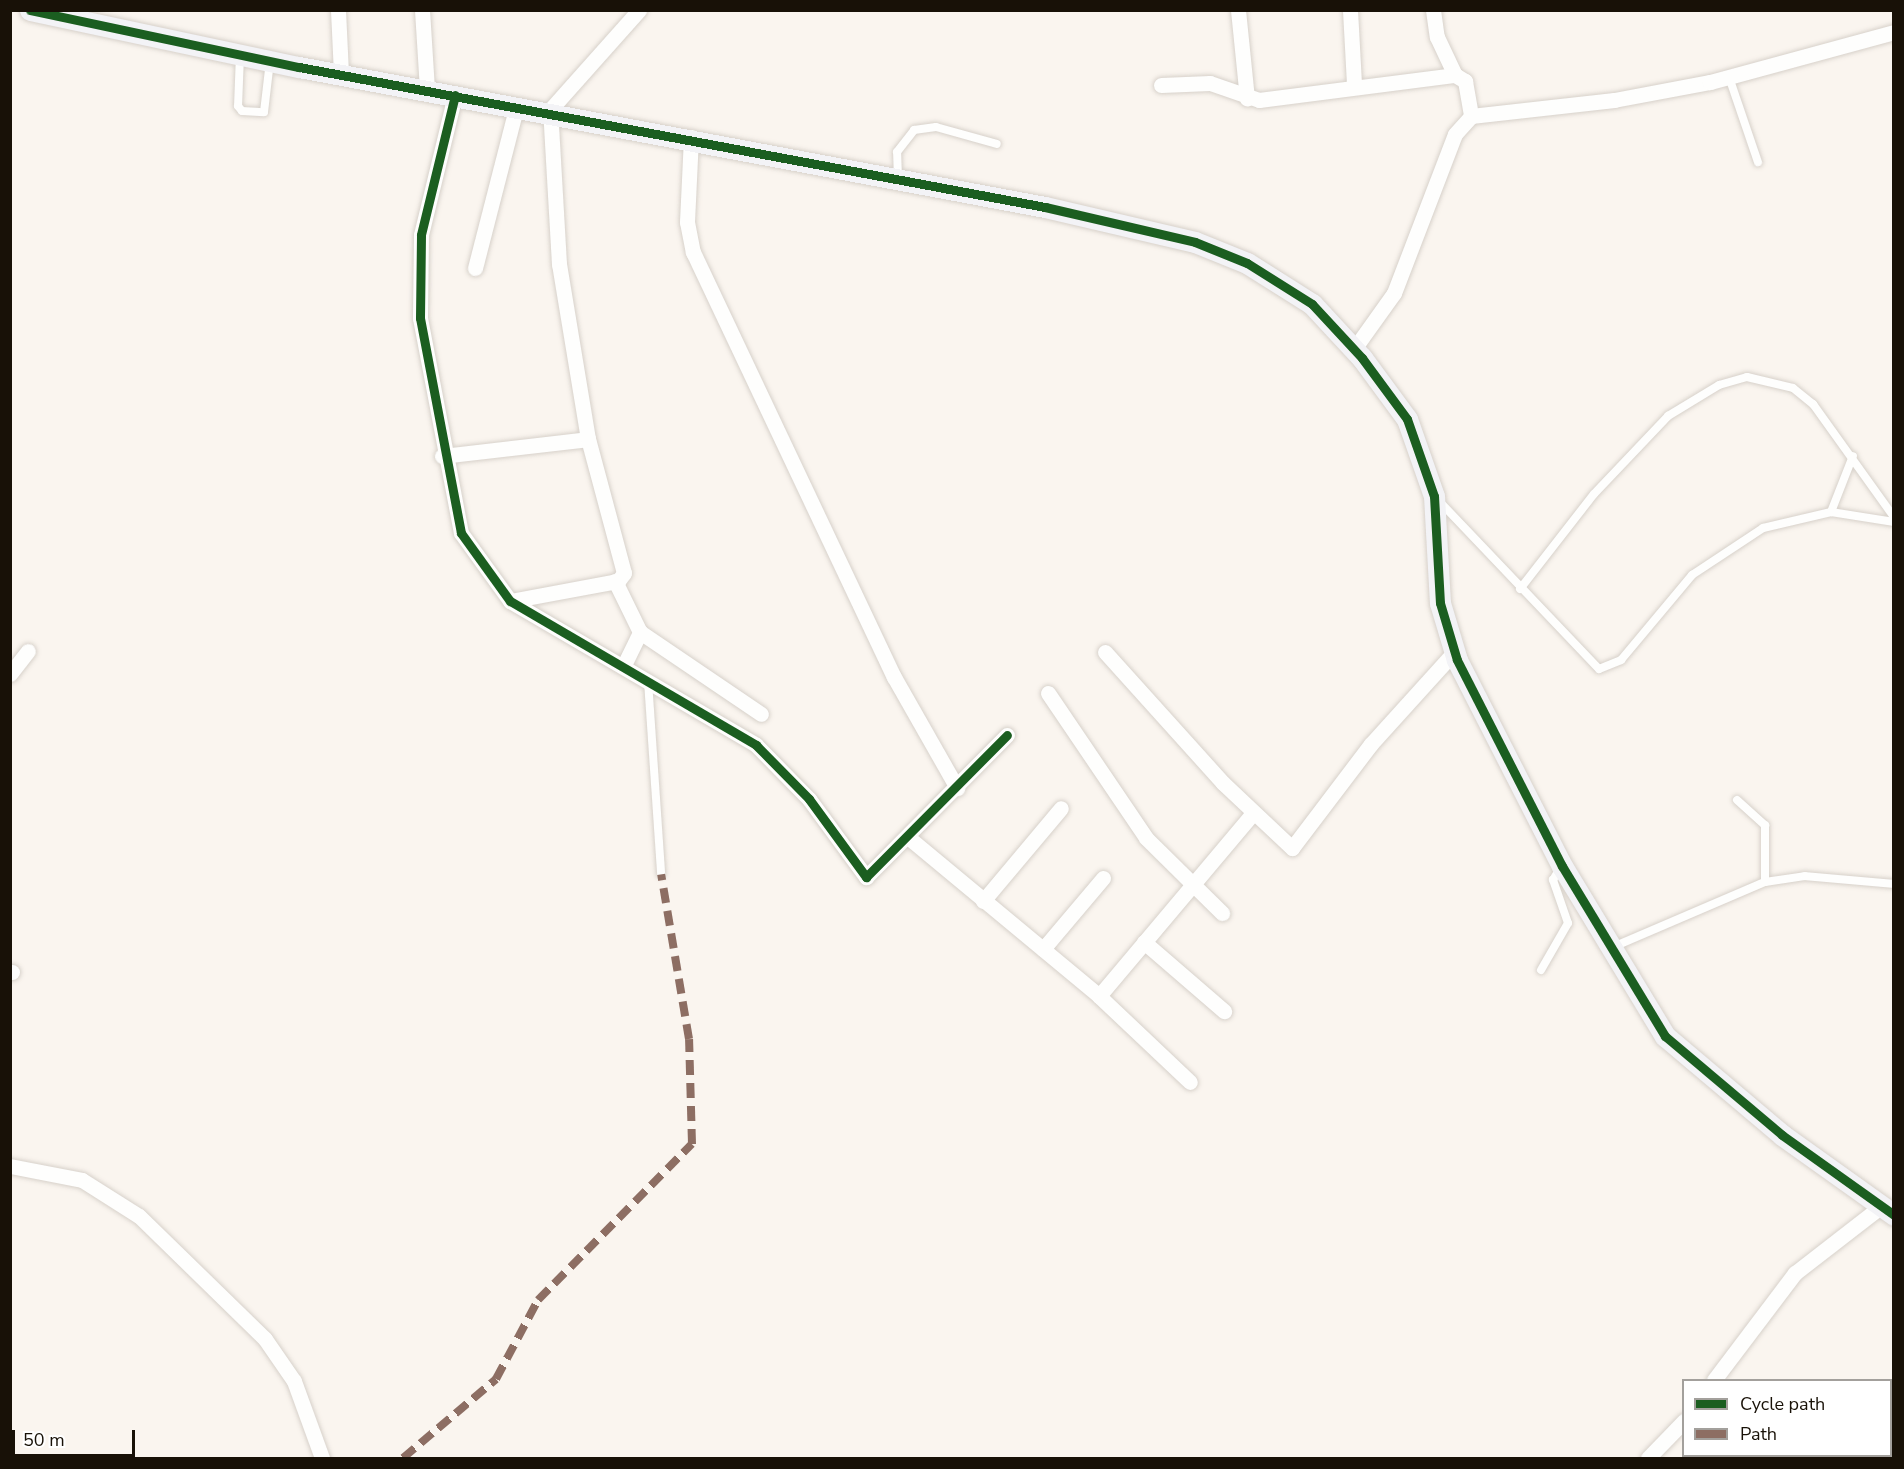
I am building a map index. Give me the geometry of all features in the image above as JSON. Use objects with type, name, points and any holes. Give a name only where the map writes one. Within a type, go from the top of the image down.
[{"type":"street","points":[[30,10],[341,74],[691,137],[1195,242],[1247,263],[1312,304],[1354,349],[1407,419],[1434,496],[1440,603],[1454,652],[1562,866],[1665,1036],[1888,1208],[1795,1273],[1715,1379]]},
{"type":"street","points":[[338,10],[341,74]]},
{"type":"street","points":[[422,10],[427,89]]},
{"type":"street","points":[[510,601],[615,582],[623,578],[625,567],[588,439],[559,264],[550,110],[639,10]]},
{"type":"street","points":[[1238,10],[1247,99]]},
{"type":"street","points":[[1350,10],[1354,84]]},
{"type":"street","points":[[1433,10],[1437,37],[1455,75],[1464,81],[1471,116]]},
{"type":"street","points":[[1354,349],[1394,293],[1455,134],[1471,116],[1614,100],[1729,77],[1893,32]]},
{"type":"street","points":[[1161,85],[1210,83],[1247,99],[1354,84],[1455,75]]},
{"type":"street","points":[[455,95],[420,235],[420,318],[442,456],[461,533],[510,601],[717,718],[781,767],[866,877],[909,838],[1007,735]]},
{"type":"street","points":[[475,268],[517,105]]},
{"type":"street","points":[[691,137],[687,222],[693,252],[894,677],[957,788]]},
{"type":"street","points":[[442,456],[588,439]]},
{"type":"street","points":[[615,582],[640,632],[761,714]]},
{"type":"street","points":[[624,665],[640,632]]},
{"type":"street","points":[[10,674],[28,651]]},
{"type":"street","points":[[1105,652],[1252,813],[1292,848],[1371,744],[1454,652]]},
{"type":"street","points":[[1048,693],[1146,838],[1191,886],[1222,913]]},
{"type":"street","points":[[983,901],[1061,808]]},
{"type":"street","points":[[1099,996],[1252,813]]},
{"type":"street","points":[[909,838],[1099,996],[1190,1082]]},
{"type":"street","points":[[1043,949],[1103,878]]},
{"type":"street","points":[[1144,942],[1224,1011]]},
{"type":"street","points":[[10,1166],[82,1180],[139,1216],[265,1340],[294,1380],[322,1458]]},
{"type":"street","points":[[1648,1458],[1682,1422]]},
{"type":"lane","points":[[240,52],[238,106],[242,111],[264,112],[270,60]]},
{"type":"lane","points":[[1729,77],[1758,162]]},
{"type":"lane","points":[[898,179],[897,152],[914,130],[936,127],[997,144]]},
{"type":"lane","points":[[1520,589],[1633,448],[1668,416],[1719,385],[1769,378],[1793,388],[1833,427],[1893,517]]},
{"type":"lane","points":[[1831,512],[1853,456]]},
{"type":"lane","points":[[1434,496],[1586,662],[1611,668],[1692,575],[1728,547],[1763,528],[1831,512],[1893,522]]},
{"type":"lane","points":[[648,679],[662,874]]},
{"type":"lane","points":[[1737,800],[1765,825],[1765,882]]},
{"type":"lane","points":[[1541,970],[1568,923],[1553,880],[1562,866]]},
{"type":"lane","points":[[1611,947],[1765,882],[1805,876],[1893,884]]},
{"type":"marked path","points":[[403,1458],[496,1379],[538,1300],[692,1144],[689,1039],[661,874]]},
{"type":"cycle path","points":[[30,10],[299,67],[1045,207],[1195,242],[1247,263],[1312,304],[1362,358],[1407,419],[1434,496],[1440,603],[1457,660],[1562,866],[1665,1036],[1782,1135],[1894,1215]]},
{"type":"cycle path","points":[[455,95],[421,235],[420,318],[461,533],[510,601],[756,745],[809,799],[866,877],[1007,735]]}]
